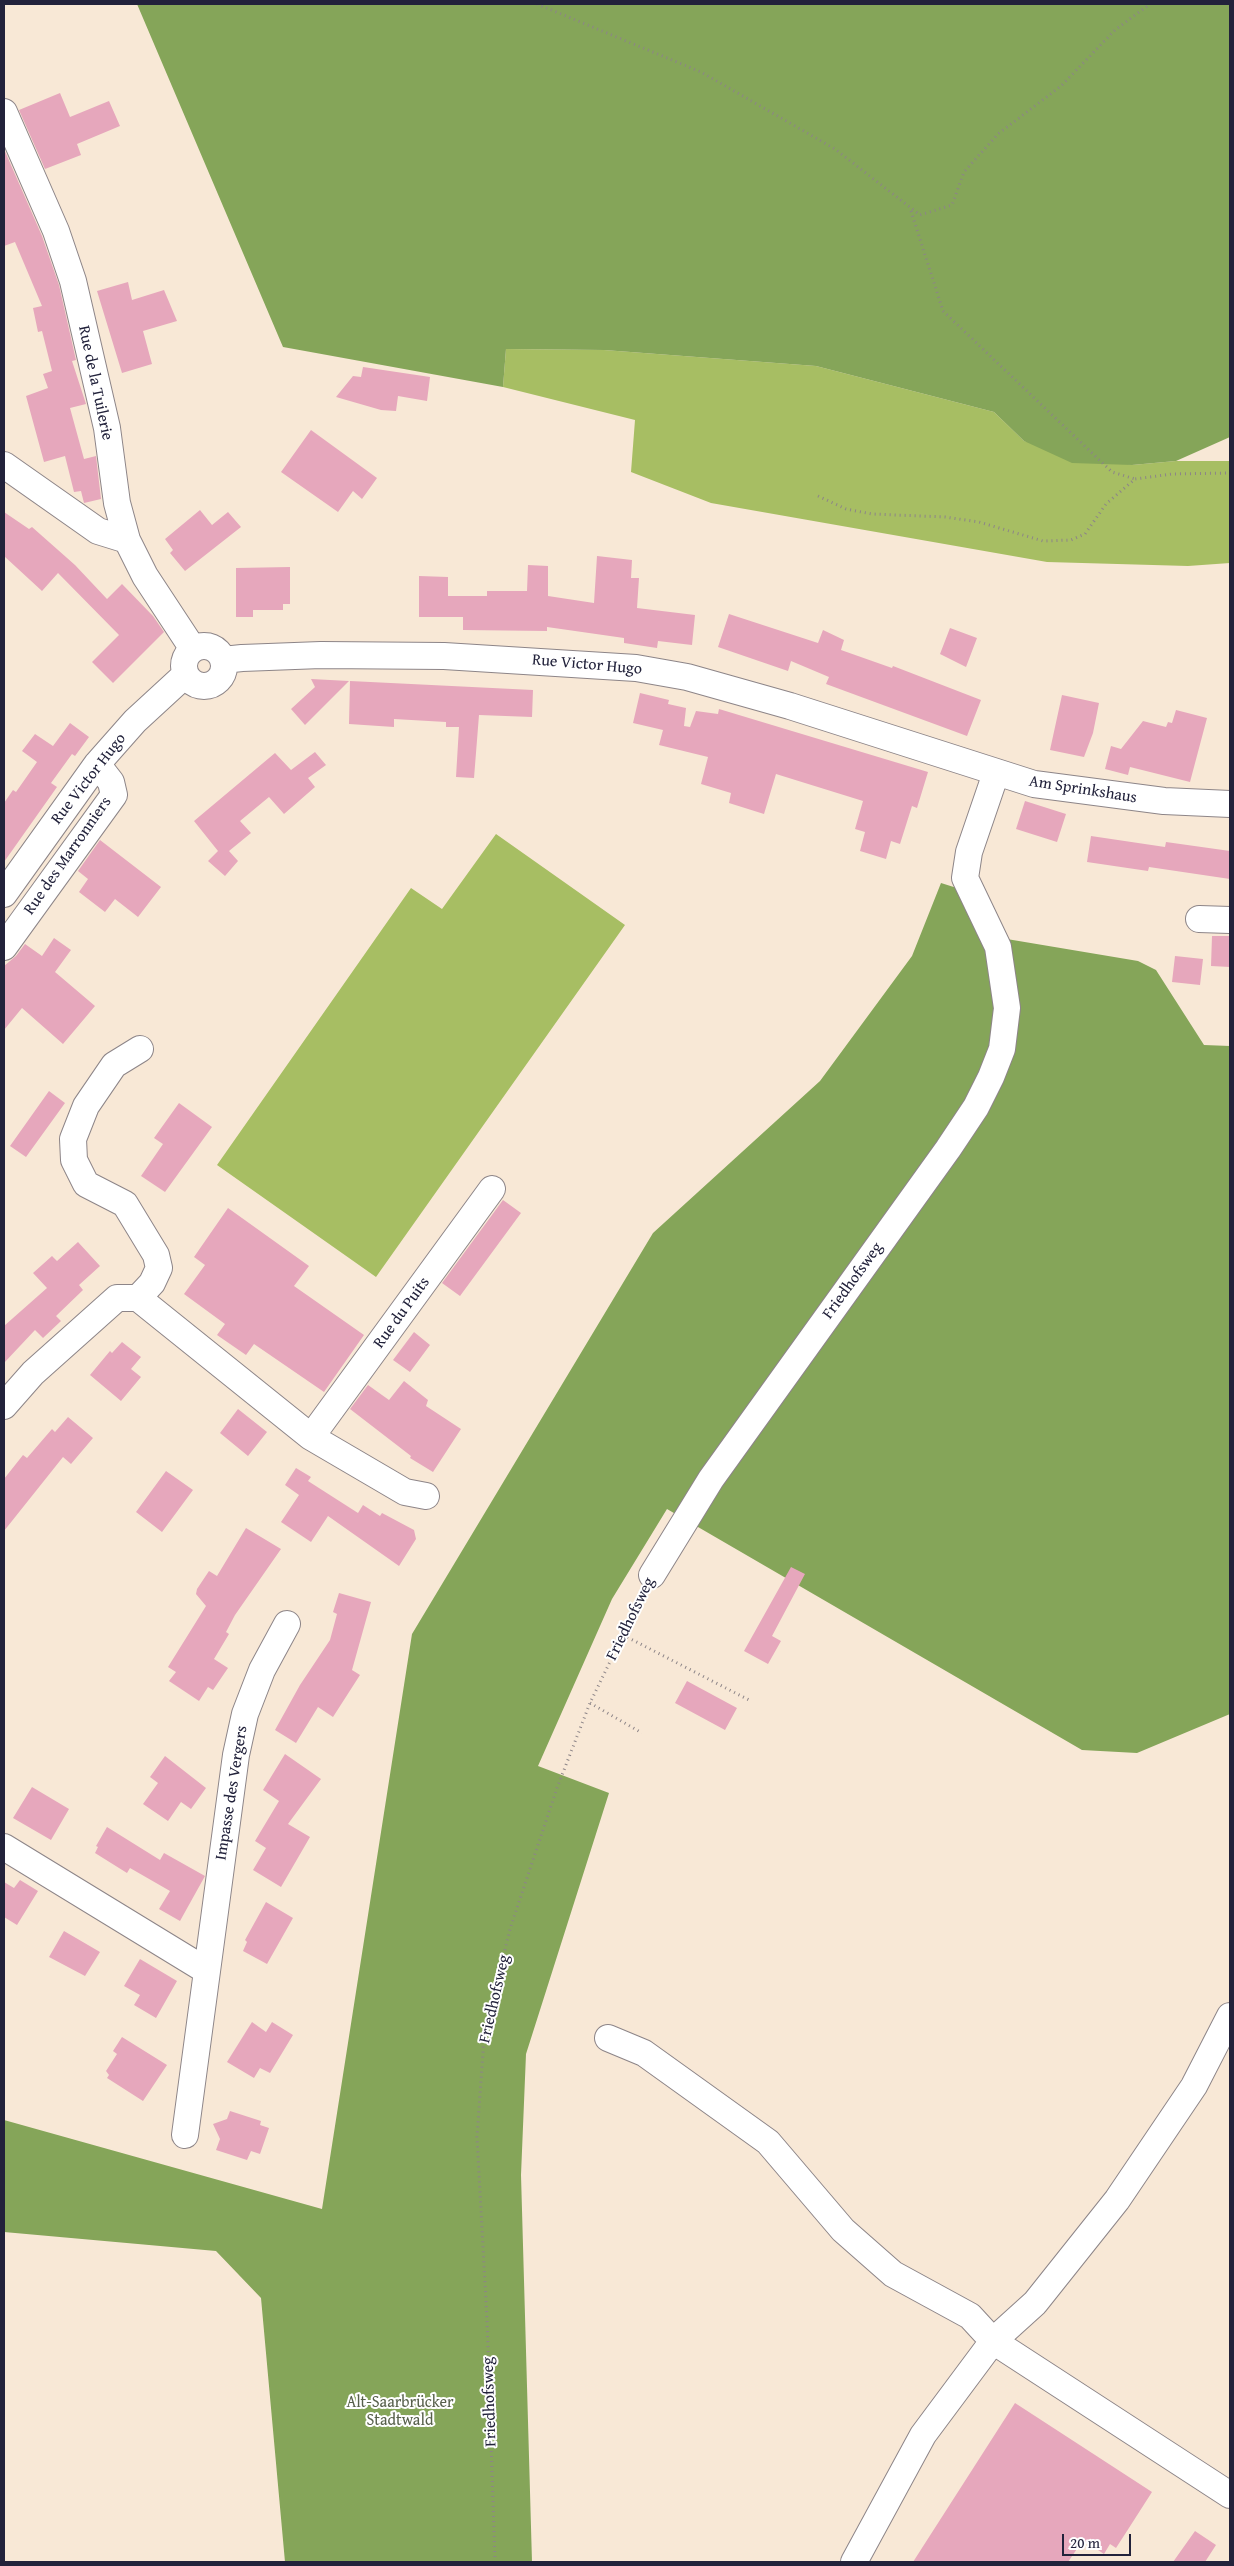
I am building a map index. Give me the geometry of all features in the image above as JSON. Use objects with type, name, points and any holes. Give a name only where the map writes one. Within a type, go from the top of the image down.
[{"type":"street","name":"Rue de la Tuilerie","points":[[4,112],[56,231],[73,281],[107,428],[117,503],[127,540],[150,584],[193,649]]},
{"type":"street","points":[[4,465],[98,531],[127,540]]},
{"type":"street","points":[[201,646],[211,647],[219,652],[223,660],[222,676],[208,686],[198,686],[186,675],[185,658],[193,649],[201,646]]},
{"type":"street","name":"Rue Victor Hugo","points":[[223,660],[321,656],[444,656],[636,668],[688,678],[790,706],[939,755]]},
{"type":"street","name":"Rue Victor Hugo","points":[[4,894],[97,764],[134,721],[186,675]]},
{"type":"street","name":"Am Sprinkshaus","points":[[939,755],[1034,784],[1098,794],[1164,801],[1230,804]]},
{"type":"street","name":"Rue des Marronniers","points":[[4,947],[114,795],[111,782],[97,764]]},
{"type":"street","name":"Friedhofsweg","points":[[652,1575],[711,1479],[948,1149],[976,1107],[991,1077],[1002,1049],[1007,1008],[998,947],[966,878],[969,852],[996,773]]},
{"type":"street","points":[[1199,919],[1230,920]]},
{"type":"street","points":[[138,1298],[152,1283],[159,1268],[156,1255],[125,1204],[86,1184],[74,1160],[73,1139],[86,1106],[114,1065],[140,1048]]},
{"type":"street","name":"Rue du Puits","points":[[311,1437],[492,1189]]},
{"type":"street","points":[[4,1406],[34,1373],[117,1298],[138,1298],[311,1437],[405,1492],[426,1496]]},
{"type":"street","name":"Impasse des Vergers","points":[[185,2135],[236,1754],[245,1714],[262,1670],[287,1624]]},
{"type":"street","points":[[4,1847],[207,1971]]},
{"type":"street","points":[[854,2562],[923,2434],[993,2342],[1035,2303],[1117,2200],[1194,2086],[1230,2016]]},
{"type":"street","points":[[608,2038],[644,2054],[768,2142],[843,2230],[893,2274],[970,2316],[993,2342],[1230,2495]]},
{"type":"path","points":[[537,4],[701,72],[835,149],[911,210],[920,215],[952,205],[964,172],[998,134],[1060,86],[1115,30],[1150,4]]},
{"type":"path","points":[[911,210],[943,311],[1112,472],[1135,478],[1172,474],[1230,473]]},
{"type":"path","points":[[818,496],[846,508],[872,514],[945,517],[979,522],[1043,541],[1070,540],[1085,534],[1106,504],[1135,478]]},
{"type":"path","name":"Friedhofsweg","points":[[495,2562],[487,2320],[477,2136],[484,2038],[510,1930],[557,1788],[590,1703],[652,1575]]},
{"type":"path","points":[[623,1635],[749,1700]]},
{"type":"path","points":[[590,1703],[642,1733]]},
{"type":"green space","points":[[137,4],[1230,4],[1230,437],[1176,461],[1132,465],[1072,463],[1024,441],[994,412],[816,366],[604,350],[506,349],[503,387],[283,347]]},
{"type":"green space","points":[[506,349],[604,350],[816,366],[994,412],[1024,441],[1132,465],[1176,461],[1230,461],[1230,563],[1188,566],[1047,562],[711,503],[631,472],[635,420],[503,387]]},
{"type":"green space","points":[[496,834],[625,925],[376,1277],[217,1165],[411,888],[442,909]]},
{"type":"green space","name":"Alt-Saarbrücker Stadtwald","points":[[941,883],[960,889],[977,934],[1138,961],[1156,970],[1204,1045],[1230,1046],[1230,1714],[1137,1753],[1082,1750],[667,1509],[612,1599],[538,1766],[609,1793],[526,2054],[521,2175],[532,2562],[285,2562],[261,2298],[216,2251],[4,2232],[4,2120],[322,2209],[412,1634],[653,1233],[820,1081],[912,956]]},
{"type":"building","points":[[60,93],[70,117],[109,101],[120,126],[77,144],[81,155],[45,169],[19,110]]},
{"type":"building","points":[[4,149],[42,236],[59,285],[76,360],[72,361],[86,404],[70,408],[84,459],[96,456],[101,499],[84,503],[81,491],[74,492],[65,456],[44,462],[26,396],[48,388],[43,374],[52,371],[42,331],[38,332],[33,308],[42,306],[15,242],[4,246]]},
{"type":"building","points":[[128,282],[132,300],[164,290],[177,321],[143,331],[152,364],[122,373],[97,291]]},
{"type":"building","points":[[363,367],[430,377],[427,401],[398,396],[396,411],[381,410],[336,397],[353,376],[361,377]]},
{"type":"building","points":[[311,430],[377,478],[362,499],[353,491],[338,512],[281,472]]},
{"type":"building","points":[[200,510],[212,525],[228,512],[241,527],[185,571],[170,553],[173,550],[165,539]]},
{"type":"building","points":[[4,512],[29,529],[32,527],[75,565],[107,599],[122,584],[153,616],[164,632],[113,683],[92,662],[119,635],[58,573],[42,591],[4,556]]},
{"type":"building","points":[[597,556],[632,560],[631,578],[639,578],[637,608],[695,615],[692,645],[658,641],[657,648],[624,643],[624,638],[547,627],[547,631],[463,630],[463,617],[419,617],[419,576],[448,577],[448,596],[487,596],[487,591],[527,591],[528,565],[548,566],[548,596],[594,603]]},
{"type":"building","points":[[290,567],[290,604],[283,604],[283,610],[253,610],[253,617],[236,617],[236,568]]},
{"type":"building","points":[[729,614],[818,643],[823,630],[844,640],[841,650],[892,668],[893,666],[981,700],[967,736],[826,684],[829,677],[791,661],[788,671],[718,647]]},
{"type":"building","points":[[950,628],[977,638],[966,667],[940,654]]},
{"type":"building","points":[[311,679],[349,681],[305,725],[291,709],[315,687]]},
{"type":"building","points":[[350,681],[533,690],[532,717],[479,715],[474,778],[456,777],[459,727],[446,727],[446,722],[394,719],[394,727],[349,724]]},
{"type":"building","points":[[640,693],[669,700],[668,704],[686,708],[684,726],[690,727],[696,711],[718,714],[719,709],[928,772],[917,808],[912,806],[900,844],[891,841],[886,859],[860,851],[865,832],[855,829],[863,801],[776,774],[764,814],[729,803],[731,793],[701,784],[708,757],[659,745],[663,730],[633,723]]},
{"type":"building","points":[[1062,695],[1099,703],[1093,733],[1084,757],[1050,750]]},
{"type":"building","points":[[1176,710],[1207,718],[1190,782],[1130,767],[1128,775],[1105,769],[1111,746],[1121,749],[1143,721],[1166,727],[1168,722],[1172,723]]},
{"type":"building","points":[[70,723],[89,737],[75,756],[72,754],[51,783],[57,787],[4,862],[4,803],[13,790],[16,792],[37,762],[22,751],[35,734],[53,746]]},
{"type":"building","points":[[315,752],[326,765],[308,778],[315,787],[284,814],[269,797],[240,821],[251,833],[229,851],[238,861],[225,876],[208,861],[218,851],[194,821],[275,753],[291,770]]},
{"type":"building","points":[[1025,801],[1066,814],[1057,842],[1016,829]]},
{"type":"building","points":[[1091,836],[1165,847],[1166,842],[1230,851],[1230,879],[1149,867],[1148,871],[1087,862]]},
{"type":"building","points":[[100,840],[161,887],[138,917],[115,899],[105,912],[79,892],[88,879],[78,871]]},
{"type":"building","points":[[1212,936],[1230,936],[1230,967],[1211,966]]},
{"type":"building","points":[[54,938],[71,950],[55,972],[95,1006],[63,1044],[22,1008],[4,1030],[4,966],[16,956],[25,944],[42,956]]},
{"type":"building","points":[[1175,956],[1203,959],[1200,985],[1172,982]]},
{"type":"building","points":[[49,1091],[65,1103],[26,1157],[10,1146]]},
{"type":"building","points":[[179,1103],[212,1127],[165,1192],[141,1176],[163,1144],[154,1138]]},
{"type":"building","points":[[503,1200],[521,1213],[460,1296],[442,1283]]},
{"type":"building","points":[[228,1208],[309,1266],[294,1286],[364,1335],[324,1392],[254,1344],[246,1355],[217,1335],[225,1324],[184,1294],[205,1265],[194,1257]]},
{"type":"building","points":[[78,1242],[100,1266],[79,1285],[83,1290],[56,1316],[61,1321],[43,1338],[35,1330],[4,1363],[4,1326],[47,1288],[33,1273],[52,1256],[57,1261]]},
{"type":"building","points":[[414,1332],[430,1345],[410,1372],[393,1360]]},
{"type":"building","points":[[122,1342],[141,1357],[131,1369],[141,1377],[121,1401],[90,1375],[110,1351],[112,1353]]},
{"type":"building","points":[[404,1381],[428,1400],[426,1406],[461,1429],[433,1472],[410,1458],[411,1456],[350,1409],[368,1385],[389,1400]]},
{"type":"building","points":[[238,1409],[267,1432],[248,1456],[220,1433]]},
{"type":"building","points":[[68,1417],[93,1438],[71,1464],[63,1457],[4,1531],[4,1479],[23,1455],[27,1458],[52,1429],[55,1432]]},
{"type":"building","points":[[296,1468],[311,1477],[308,1481],[358,1513],[363,1505],[380,1516],[382,1513],[414,1530],[416,1539],[399,1566],[328,1516],[311,1542],[281,1522],[299,1495],[285,1485]]},
{"type":"building","points":[[166,1471],[193,1490],[162,1532],[136,1512]]},
{"type":"building","points":[[246,1528],[281,1549],[235,1615],[226,1632],[229,1634],[214,1659],[228,1668],[213,1690],[208,1687],[199,1701],[169,1681],[176,1672],[168,1667],[206,1606],[196,1594],[197,1589],[209,1571],[217,1576]]},
{"type":"building","points":[[791,1567],[805,1574],[772,1636],[781,1641],[768,1664],[744,1651]]},
{"type":"building","points":[[339,1593],[371,1602],[352,1670],[360,1675],[333,1717],[318,1707],[296,1743],[275,1730],[300,1685],[330,1640],[337,1614],[333,1612]]},
{"type":"building","points":[[687,1681],[737,1708],[725,1730],[675,1703]]},
{"type":"building","points":[[285,1754],[321,1779],[288,1824],[310,1837],[281,1887],[253,1870],[266,1848],[255,1841],[279,1801],[263,1790]]},
{"type":"building","points":[[165,1756],[206,1788],[191,1809],[181,1802],[168,1821],[143,1804],[158,1783],[150,1777]]},
{"type":"building","points":[[32,1787],[69,1809],[51,1840],[13,1818]]},
{"type":"building","points":[[107,1827],[160,1860],[164,1853],[205,1876],[180,1921],[159,1909],[170,1891],[130,1868],[127,1873],[95,1853],[98,1847],[96,1846]]},
{"type":"building","points":[[20,1880],[38,1891],[17,1925],[4,1917],[4,1882],[14,1888]]},
{"type":"building","points":[[266,1902],[293,1918],[267,1964],[243,1951],[247,1942],[245,1940]]},
{"type":"building","points":[[64,1931],[100,1952],[85,1976],[49,1957]]},
{"type":"building","points":[[140,1959],[177,1981],[156,2018],[134,2005],[140,1995],[124,1986]]},
{"type":"building","points":[[252,2022],[266,2032],[272,2022],[293,2035],[270,2073],[260,2068],[254,2078],[227,2062]]},
{"type":"building","points":[[122,2037],[167,2065],[143,2101],[107,2078],[109,2075],[106,2071],[117,2054],[113,2051]]},
{"type":"building","points":[[230,2111],[261,2121],[260,2125],[269,2128],[260,2154],[251,2151],[247,2160],[216,2150],[220,2139],[213,2124],[227,2119]]},
{"type":"building","points":[[1015,2403],[1152,2492],[1127,2531],[1116,2548],[1110,2544],[1104,2554],[1083,2540],[1068,2562],[913,2562]]},
{"type":"building","points":[[1195,2531],[1216,2545],[1205,2562],[1173,2562]]}]
